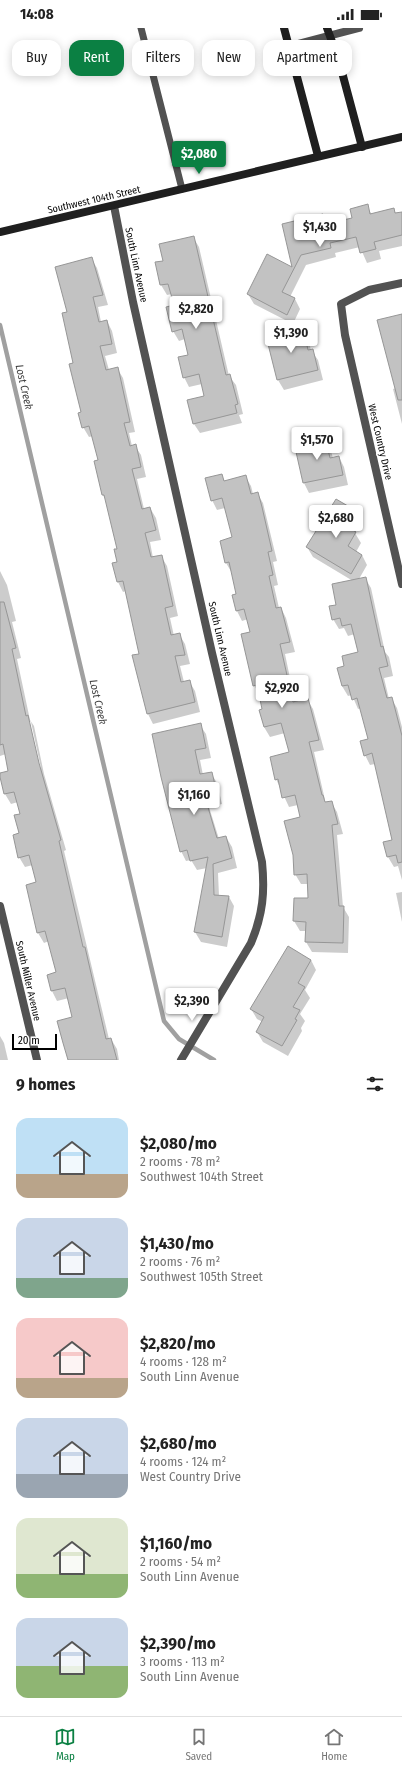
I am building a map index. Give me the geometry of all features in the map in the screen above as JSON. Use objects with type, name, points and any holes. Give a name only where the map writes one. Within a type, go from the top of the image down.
[{"type":"main road","points":[[284,28],[288,40]]},
{"type":"main road","points":[[328,32],[340,61],[362,147]]},
{"type":"main road","points":[[298,76],[318,156]]},
{"type":"main road","name":"Southwest 104th Street","points":[[0,232],[402,137]]},
{"type":"street","points":[[306,40],[328,32],[359,28]]},
{"type":"street","name":"South Linn Avenue","points":[[114,206],[133,302],[212,653],[262,862],[264,896],[258,926],[251,942],[181,1060]]},
{"type":"street","name":"West Country Drive","points":[[402,283],[369,290],[341,304],[344,335],[402,584]]},
{"type":"street","name":"South Miller Avenue","points":[[0,906],[37,1060]]},
{"type":"lane","points":[[141,28],[182,189]]},
{"type":"building","points":[[368,204],[370,214],[394,208],[395,213],[402,212],[402,235],[374,242],[376,249],[360,253],[356,237],[330,243],[331,248],[301,255],[282,292],[295,298],[287,315],[247,294],[267,254],[292,267],[282,224],[323,214],[325,224],[352,218],[350,209]]},
{"type":"building","points":[[194,236],[226,375],[230,374],[238,404],[235,405],[237,413],[193,424],[187,400],[204,396],[199,374],[183,378],[178,357],[188,355],[182,329],[172,332],[166,307],[174,305],[168,284],[160,285],[155,262],[163,261],[159,244]]},
{"type":"building","points":[[92,257],[103,295],[93,297],[99,322],[107,320],[112,344],[100,346],[106,370],[118,367],[130,422],[124,423],[130,446],[136,444],[141,467],[132,469],[142,509],[150,507],[156,530],[145,533],[151,557],[162,555],[173,606],[165,608],[171,635],[180,633],[185,655],[175,656],[181,682],[190,680],[195,702],[147,714],[132,655],[139,654],[123,581],[117,582],[112,563],[117,562],[114,549],[117,549],[94,461],[98,460],[89,426],[82,428],[78,413],[81,412],[69,364],[73,363],[62,313],[67,312],[55,267]]},
{"type":"building","points":[[402,314],[402,400],[398,400],[377,320]]},
{"type":"building","points":[[303,328],[308,350],[313,349],[318,370],[277,380],[266,336]]},
{"type":"building","points":[[325,437],[330,458],[339,456],[343,475],[303,483],[294,443]]},
{"type":"building","points":[[222,474],[224,481],[246,475],[251,494],[258,492],[262,507],[272,551],[268,552],[273,575],[269,576],[276,608],[281,607],[290,642],[280,644],[293,702],[308,698],[319,740],[309,742],[322,795],[325,802],[332,801],[338,824],[332,825],[339,906],[344,906],[343,943],[305,942],[306,922],[293,921],[294,898],[308,898],[307,874],[294,875],[293,855],[284,821],[300,817],[295,795],[282,798],[278,779],[275,780],[270,757],[289,752],[281,723],[264,727],[259,710],[262,709],[257,685],[253,686],[241,634],[250,632],[244,609],[236,611],[232,595],[236,594],[229,562],[225,563],[220,541],[232,537],[222,498],[211,501],[205,478]]},
{"type":"building","points":[[336,499],[353,509],[344,525],[356,532],[348,546],[362,555],[351,574],[306,547]]},
{"type":"building","points":[[366,577],[381,647],[383,646],[388,666],[379,668],[387,698],[392,697],[402,736],[402,862],[398,863],[396,855],[387,857],[383,842],[392,840],[372,753],[364,756],[360,741],[368,739],[357,698],[352,700],[348,685],[342,686],[337,668],[344,666],[342,656],[358,652],[351,624],[342,626],[340,618],[332,620],[329,606],[336,605],[332,584]]},
{"type":"building","points":[[0,602],[4,602],[16,648],[12,649],[26,716],[28,715],[39,763],[61,840],[59,841],[106,1039],[111,1038],[117,1060],[68,1060],[57,1021],[72,1017],[65,988],[51,991],[47,975],[56,972],[45,931],[37,933],[26,885],[36,882],[29,855],[18,858],[13,835],[19,833],[14,815],[20,814],[14,792],[4,794],[0,777],[0,773],[8,771],[3,744],[0,745]]},
{"type":"building","points":[[201,723],[206,748],[195,750],[200,774],[212,772],[217,794],[205,797],[217,838],[226,836],[232,858],[213,864],[214,895],[229,896],[222,937],[194,932],[208,857],[190,861],[187,850],[180,852],[152,734]]},
{"type":"building","points":[[288,946],[311,960],[298,983],[305,987],[293,1007],[300,1010],[295,1019],[297,1020],[282,1046],[256,1032],[264,1017],[250,1009]]},
{"type":"waterway","name":"Lost Creek","points":[[0,325],[164,1021],[179,1039],[214,1060]]}]
